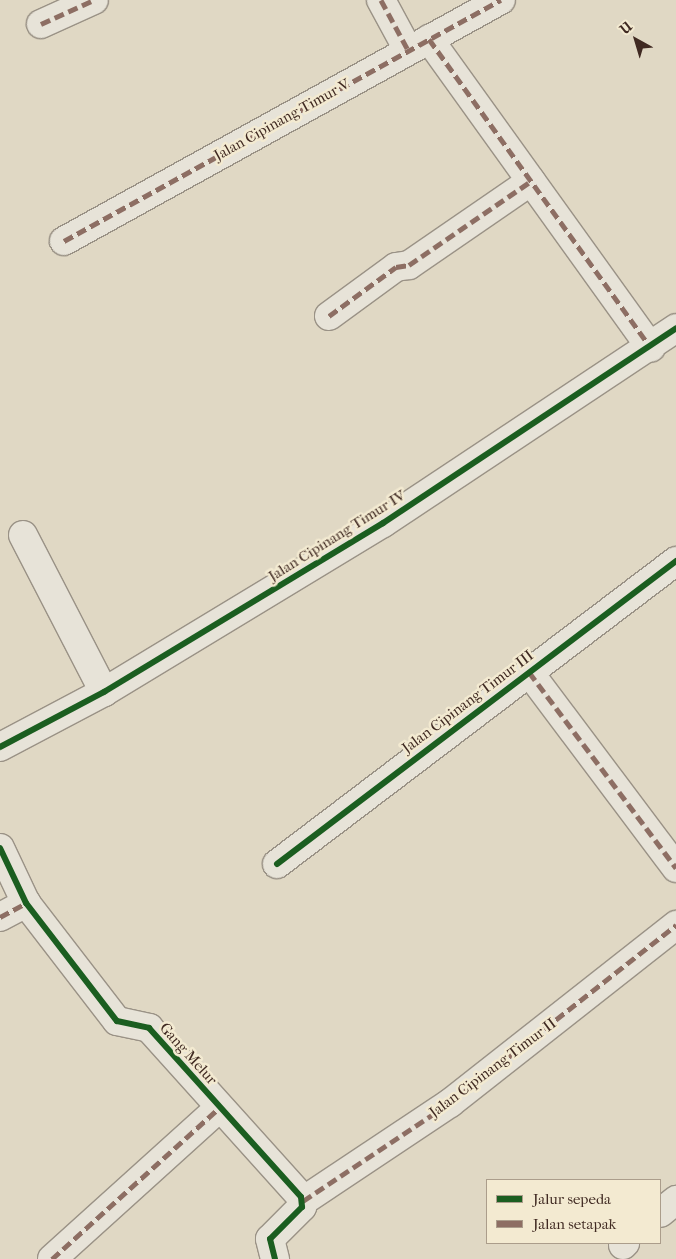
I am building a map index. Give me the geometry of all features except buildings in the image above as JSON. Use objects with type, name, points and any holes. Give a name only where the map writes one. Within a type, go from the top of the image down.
[{"type":"street","points":[[41,24],[94,0]]},
{"type":"street","points":[[381,0],[531,181],[651,348]]},
{"type":"street","name":"Jalan Cipinang Timur V","points":[[64,241],[418,44],[501,0]]},
{"type":"street","points":[[330,316],[396,267],[409,265],[531,181]]},
{"type":"street","name":"Jalan Cipinang Timur IV","points":[[0,747],[104,692],[383,523],[651,348],[676,328]]},
{"type":"street","points":[[23,535],[104,692]]},
{"type":"street","name":"Jalan Cipinang Timur III","points":[[276,864],[676,562]]},
{"type":"street","points":[[529,672],[676,868]]},
{"type":"street","name":"Gang Melur","points":[[0,848],[26,902],[117,1020],[149,1028],[303,1201]]},
{"type":"street","points":[[0,916],[26,902]]},
{"type":"street","name":"Jalan Cipinang Timur II","points":[[303,1201],[335,1184],[383,1146],[450,1103],[676,925]]},
{"type":"street","points":[[52,1259],[219,1108]]},
{"type":"street","points":[[661,1213],[676,1200]]},
{"type":"street","points":[[275,1259],[270,1239],[303,1201]]},
{"type":"marked path","points":[[41,24],[94,0]]},
{"type":"marked path","points":[[381,0],[408,50]]},
{"type":"marked path","points":[[64,241],[501,0]]},
{"type":"marked path","points":[[429,39],[651,348]]},
{"type":"marked path","points":[[329,316],[396,267],[409,265],[531,181]]},
{"type":"marked path","points":[[529,672],[676,868]]},
{"type":"marked path","points":[[0,917],[26,903]]},
{"type":"marked path","points":[[303,1201],[450,1103],[676,925]]},
{"type":"marked path","points":[[52,1259],[219,1108]]},
{"type":"cycle path","points":[[0,747],[104,692],[383,523],[676,328]]},
{"type":"cycle path","points":[[277,864],[676,561]]},
{"type":"cycle path","points":[[0,848],[26,903],[117,1021],[149,1028],[301,1197],[302,1207],[270,1239],[275,1259]]}]
